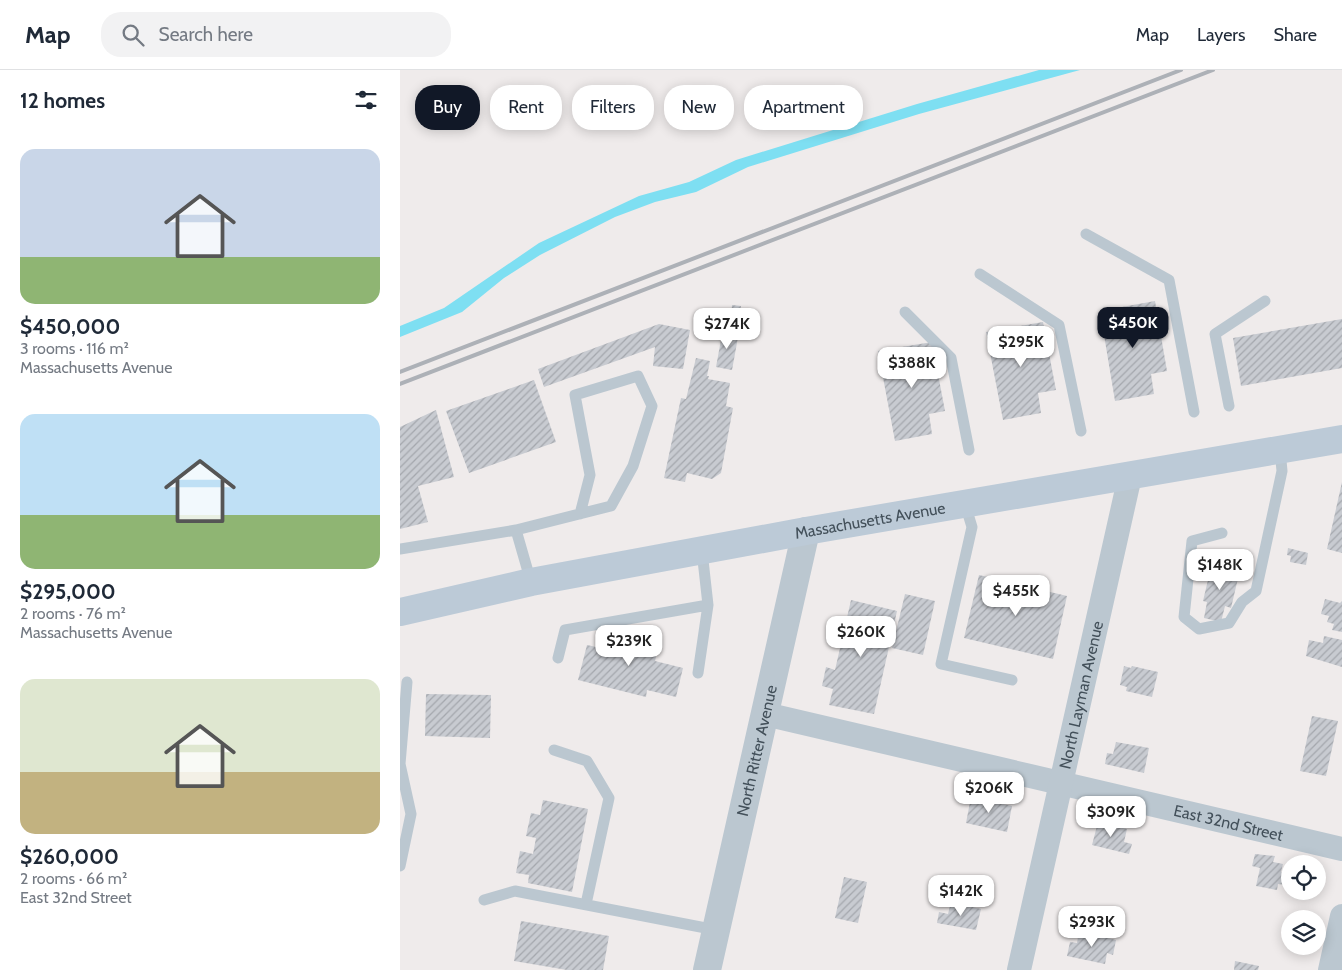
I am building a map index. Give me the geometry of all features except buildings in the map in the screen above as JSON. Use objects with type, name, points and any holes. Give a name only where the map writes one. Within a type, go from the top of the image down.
[{"type":"main road","name":"Massachusetts Avenue","points":[[400,612],[531,582],[702,550],[1342,439]]},
{"type":"street","name":"North Layman Avenue","points":[[1019,970],[1130,476]]},
{"type":"street","name":"North Ritter Avenue","points":[[707,970],[806,531]]},
{"type":"street","name":"East 32nd Street","points":[[765,714],[1342,849]]},
{"type":"street","points":[[1330,970],[1342,916]]},
{"type":"lane","points":[[1086,234],[1169,280],[1194,412]]},
{"type":"lane","points":[[980,274],[1059,325],[1081,431]]},
{"type":"lane","points":[[1229,406],[1215,334],[1265,301]]},
{"type":"lane","points":[[905,312],[951,358],[969,450]]},
{"type":"lane","points":[[400,549],[516,530],[580,514],[610,506],[633,466],[652,406],[638,376],[575,395],[590,475],[580,514]]},
{"type":"lane","points":[[1222,533],[1192,541],[1184,617],[1199,630],[1229,623],[1242,602],[1256,591],[1282,471],[1280,450]]},
{"type":"lane","points":[[965,504],[972,527],[942,664],[1012,680]]},
{"type":"lane","points":[[516,530],[531,582]]},
{"type":"lane","points":[[698,673],[708,605],[702,550]]},
{"type":"lane","points":[[558,658],[565,630],[708,605]]},
{"type":"lane","points":[[400,866],[411,814],[400,764],[407,682]]},
{"type":"lane","points":[[554,750],[587,761],[609,798],[586,904]]},
{"type":"lane","points":[[484,900],[515,891],[716,930]]},
{"type":"water","points":[[1039,70],[1080,70],[919,114],[748,167],[696,192],[655,202],[615,217],[540,255],[504,278],[462,312],[400,337],[400,326],[444,308],[539,243],[639,196],[689,182],[736,160],[833,130],[863,130],[863,121]]},
{"type":"railway","points":[[400,372],[1181,70]]},
{"type":"railway","points":[[400,384],[1213,70]]}]
